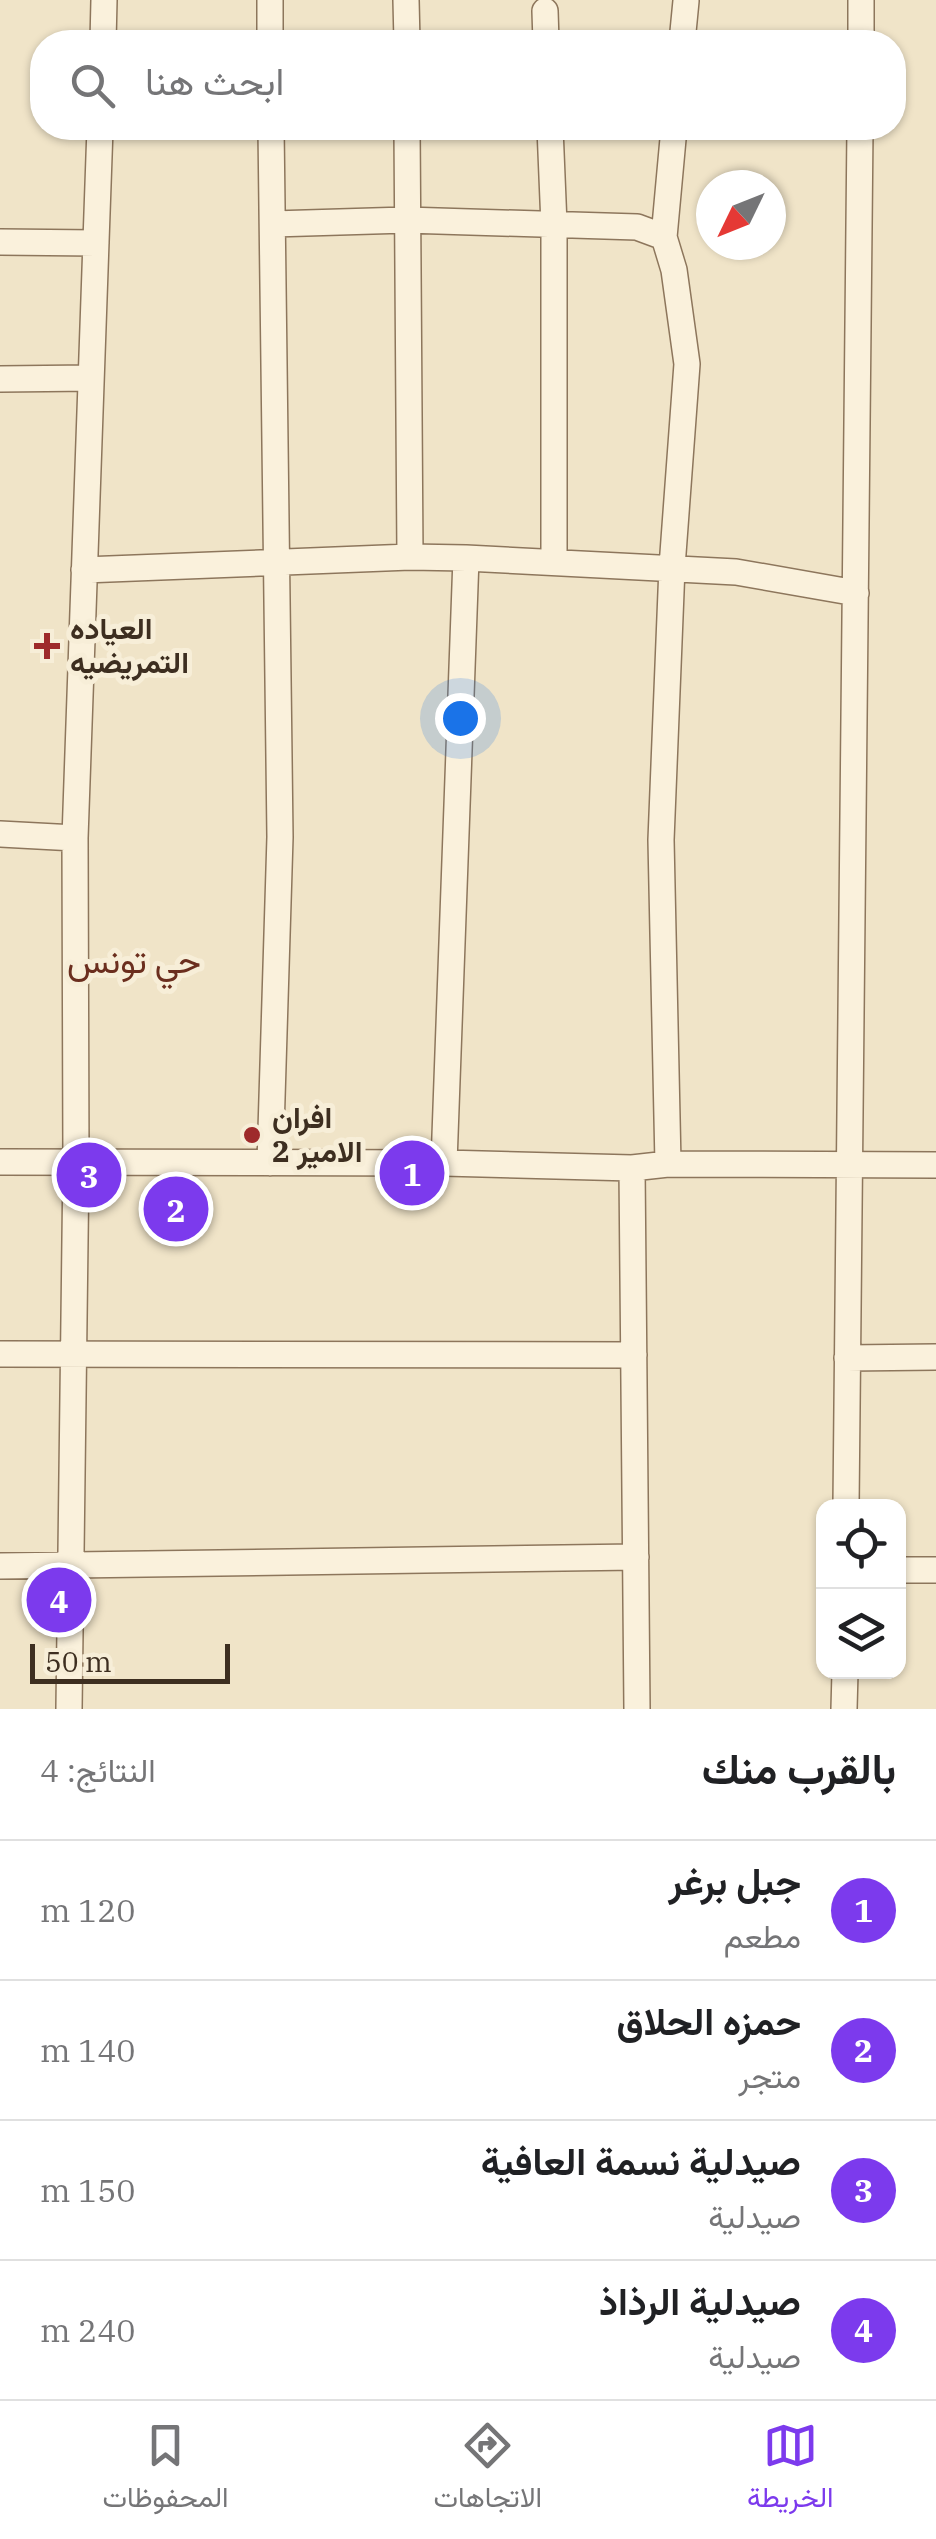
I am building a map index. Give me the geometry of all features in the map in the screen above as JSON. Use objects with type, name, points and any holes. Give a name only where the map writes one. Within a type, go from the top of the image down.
[{"type":"street","points":[[103,30],[104,0]]},
{"type":"street","points":[[270,0],[270,30]]},
{"type":"street","points":[[406,0],[407,30]]},
{"type":"street","points":[[861,0],[861,30]]},
{"type":"street","points":[[683,30],[686,2]]},
{"type":"street","points":[[545,11],[546,30]]},
{"type":"street","points":[[70,1709],[76,838],[100,140]]},
{"type":"street","points":[[270,1162],[280,837],[272,140]]},
{"type":"street","points":[[407,140],[410,557]]},
{"type":"street","points":[[550,140],[554,562]]},
{"type":"street","points":[[668,1164],[660,840],[672,567],[687,364],[674,270],[664,237],[673,140]]},
{"type":"street","points":[[846,1499],[860,140]]},
{"type":"street","points":[[272,224],[406,220],[554,224],[638,227],[664,237]]},
{"type":"street","points":[[0,242],[96,243]]},
{"type":"street","points":[[0,379],[91,378]]},
{"type":"street","points":[[84,570],[466,558],[736,572],[856,593]]},
{"type":"street","points":[[444,1163],[466,558]]},
{"type":"street","points":[[0,834],[76,838]]},
{"type":"street","points":[[0,1162],[444,1163],[632,1168],[668,1164],[936,1165]]},
{"type":"street","points":[[632,1168],[637,1709]]},
{"type":"street","points":[[0,1354],[634,1354]]},
{"type":"street","points":[[848,1358],[936,1357]]},
{"type":"street","points":[[0,1566],[636,1556]]},
{"type":"street","points":[[906,1570],[936,1570]]},
{"type":"street","points":[[844,1679],[844,1709]]},
{"type":"place","name":"العياده التمريضيه","points":[[47,646]]},
{"type":"place","name":"افران الامير 2","points":[[252,1135]]},
{"type":"place","name":"جبل برغر","points":[[412,1173]]},
{"type":"place","name":"صيدلية نسمة العافية","points":[[89,1175]]},
{"type":"place","name":"حمزه الحلاق","points":[[176,1209]]},
{"type":"place","name":"صيدلية الرذاذ","points":[[59,1600]]},
{"type":"district","name":"حي تونس","points":[[134,961]]}]
